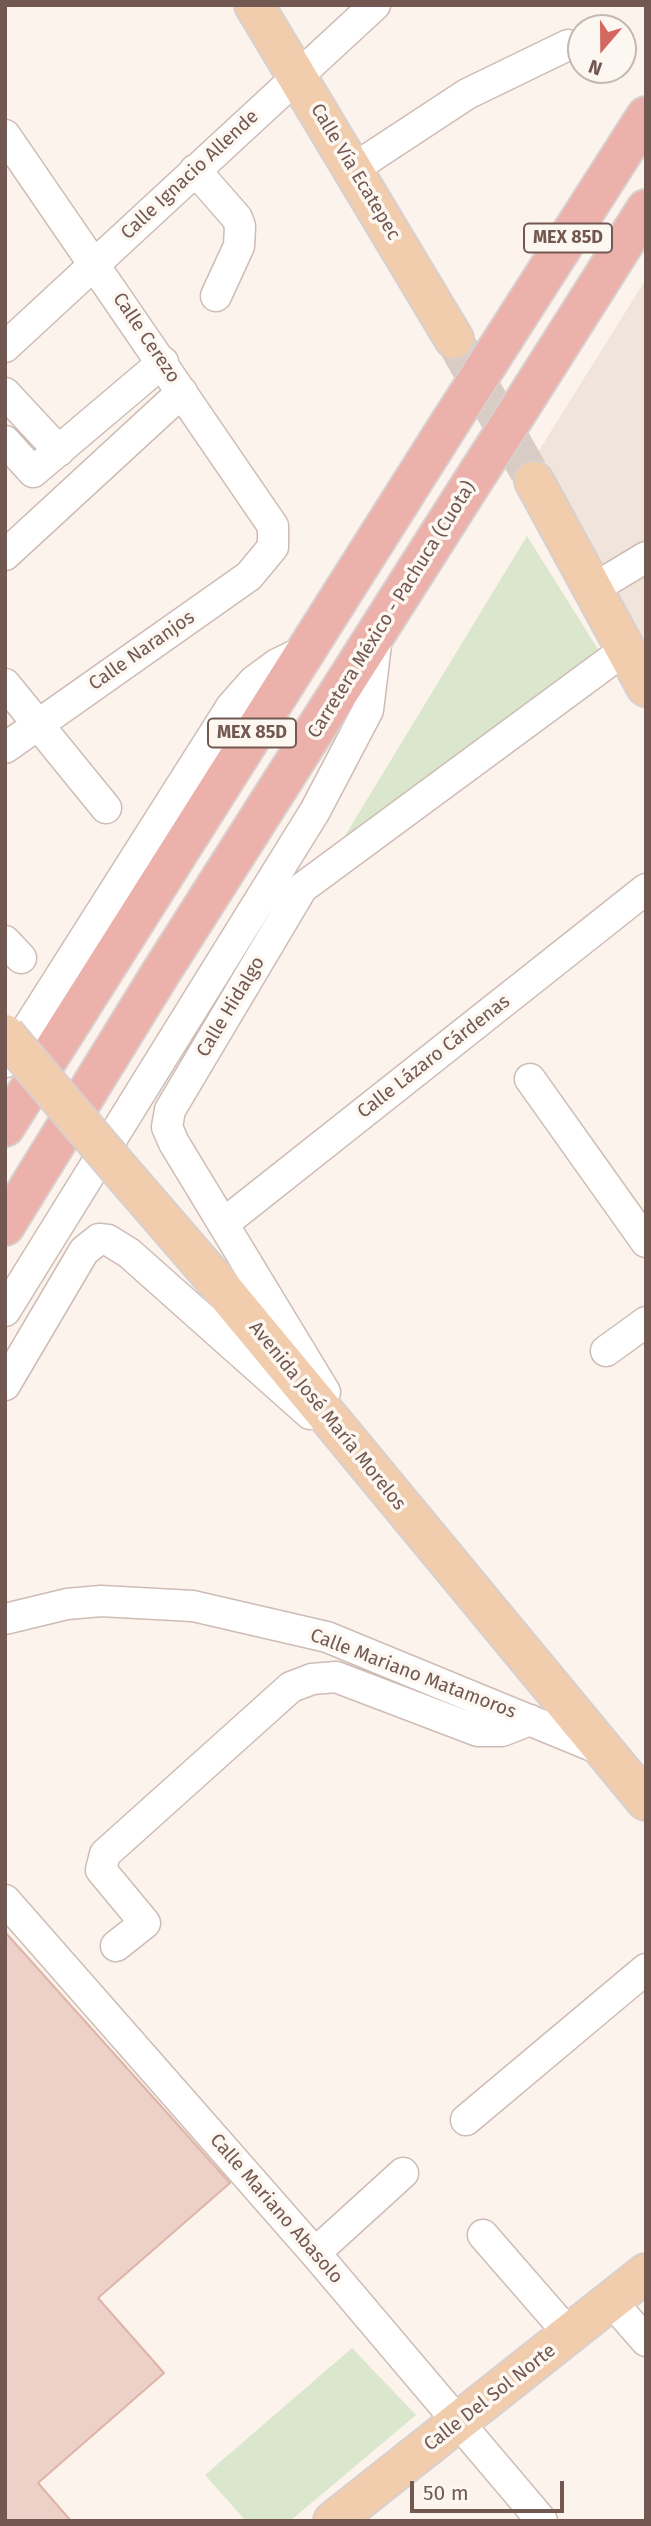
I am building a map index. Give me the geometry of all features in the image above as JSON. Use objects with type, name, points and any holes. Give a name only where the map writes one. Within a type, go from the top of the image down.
[{"type":"highway","name":"MEX 85D","points":[[5,1127],[304,651],[646,116]]},
{"type":"highway","name":"Carretera México - Pachuca (Cuota)","points":[[5,1226],[160,974],[646,209]]},
{"type":"main road","name":"Calle Vía Ecatepec","points":[[254,5],[454,339]]},
{"type":"main road","points":[[534,481],[646,687]]},
{"type":"main road","name":"Avenida José María Morelos","points":[[5,1034],[216,1281],[646,1801]]},
{"type":"main road","name":"Calle Del Sol Norte","points":[[333,2521],[646,2273]]},
{"type":"street","name":"Calle Ignacio Allende","points":[[5,347],[297,74],[375,5]]},
{"type":"street","points":[[353,169],[467,94],[567,45]]},
{"type":"street","name":"Calle Cerezo","points":[[5,135],[96,264],[273,526],[273,547]]},
{"type":"street","points":[[195,170],[237,218],[240,226],[239,246],[216,296]]},
{"type":"street","points":[[5,442],[33,472],[163,362]]},
{"type":"street","points":[[5,555],[183,392]]},
{"type":"street","points":[[5,393],[59,451]]},
{"type":"street","name":"Calle Naranjos","points":[[5,748],[249,576],[273,547]]},
{"type":"street","points":[[593,589],[646,557]]},
{"type":"street","points":[[5,1311],[315,811],[368,710],[378,633]]},
{"type":"street","name":"Calle Hidalgo","points":[[366,1464],[174,1143],[167,1127],[170,1110],[302,888],[626,649]]},
{"type":"street","points":[[5,1063],[231,707],[254,681],[277,664],[304,651]]},
{"type":"street","points":[[5,684],[106,808]]},
{"type":"street","name":"Calle Lázaro Cárdenas","points":[[223,1224],[646,890]]},
{"type":"street","points":[[530,1079],[646,1242]]},
{"type":"street","points":[[5,1385],[84,1251],[99,1239],[108,1240],[129,1253],[366,1464]]},
{"type":"street","points":[[606,1351],[646,1322]]},
{"type":"street","name":"Calle Mariano Matamoros","points":[[5,1619],[67,1604],[101,1601],[193,1606],[327,1637],[609,1753]]},
{"type":"street","points":[[116,1946],[145,1923],[102,1870],[105,1854],[291,1687],[312,1679],[336,1677],[478,1731],[502,1731],[530,1720]]},
{"type":"street","name":"Calle Mariano Abasolo","points":[[5,1900],[315,2253],[542,2521]]},
{"type":"street","points":[[466,2120],[646,1969]]},
{"type":"street","points":[[315,2253],[403,2173]]},
{"type":"street","points":[[483,2235],[570,2335]]},
{"type":"street","points":[[612,2302],[646,2341]]},
{"type":"shaded area","points":[[646,279],[646,652],[535,457]]},
{"type":"green space","points":[[527,536],[601,654],[340,844]]},
{"type":"green space","points":[[352,2348],[416,2415],[290,2521],[246,2521],[205,2475]]},
{"type":"building","points":[[5,1932],[230,2183],[98,2298],[164,2373],[38,2483],[71,2521],[5,2521]]},
{"type":"tunnel","points":[[454,339],[534,481]]}]
